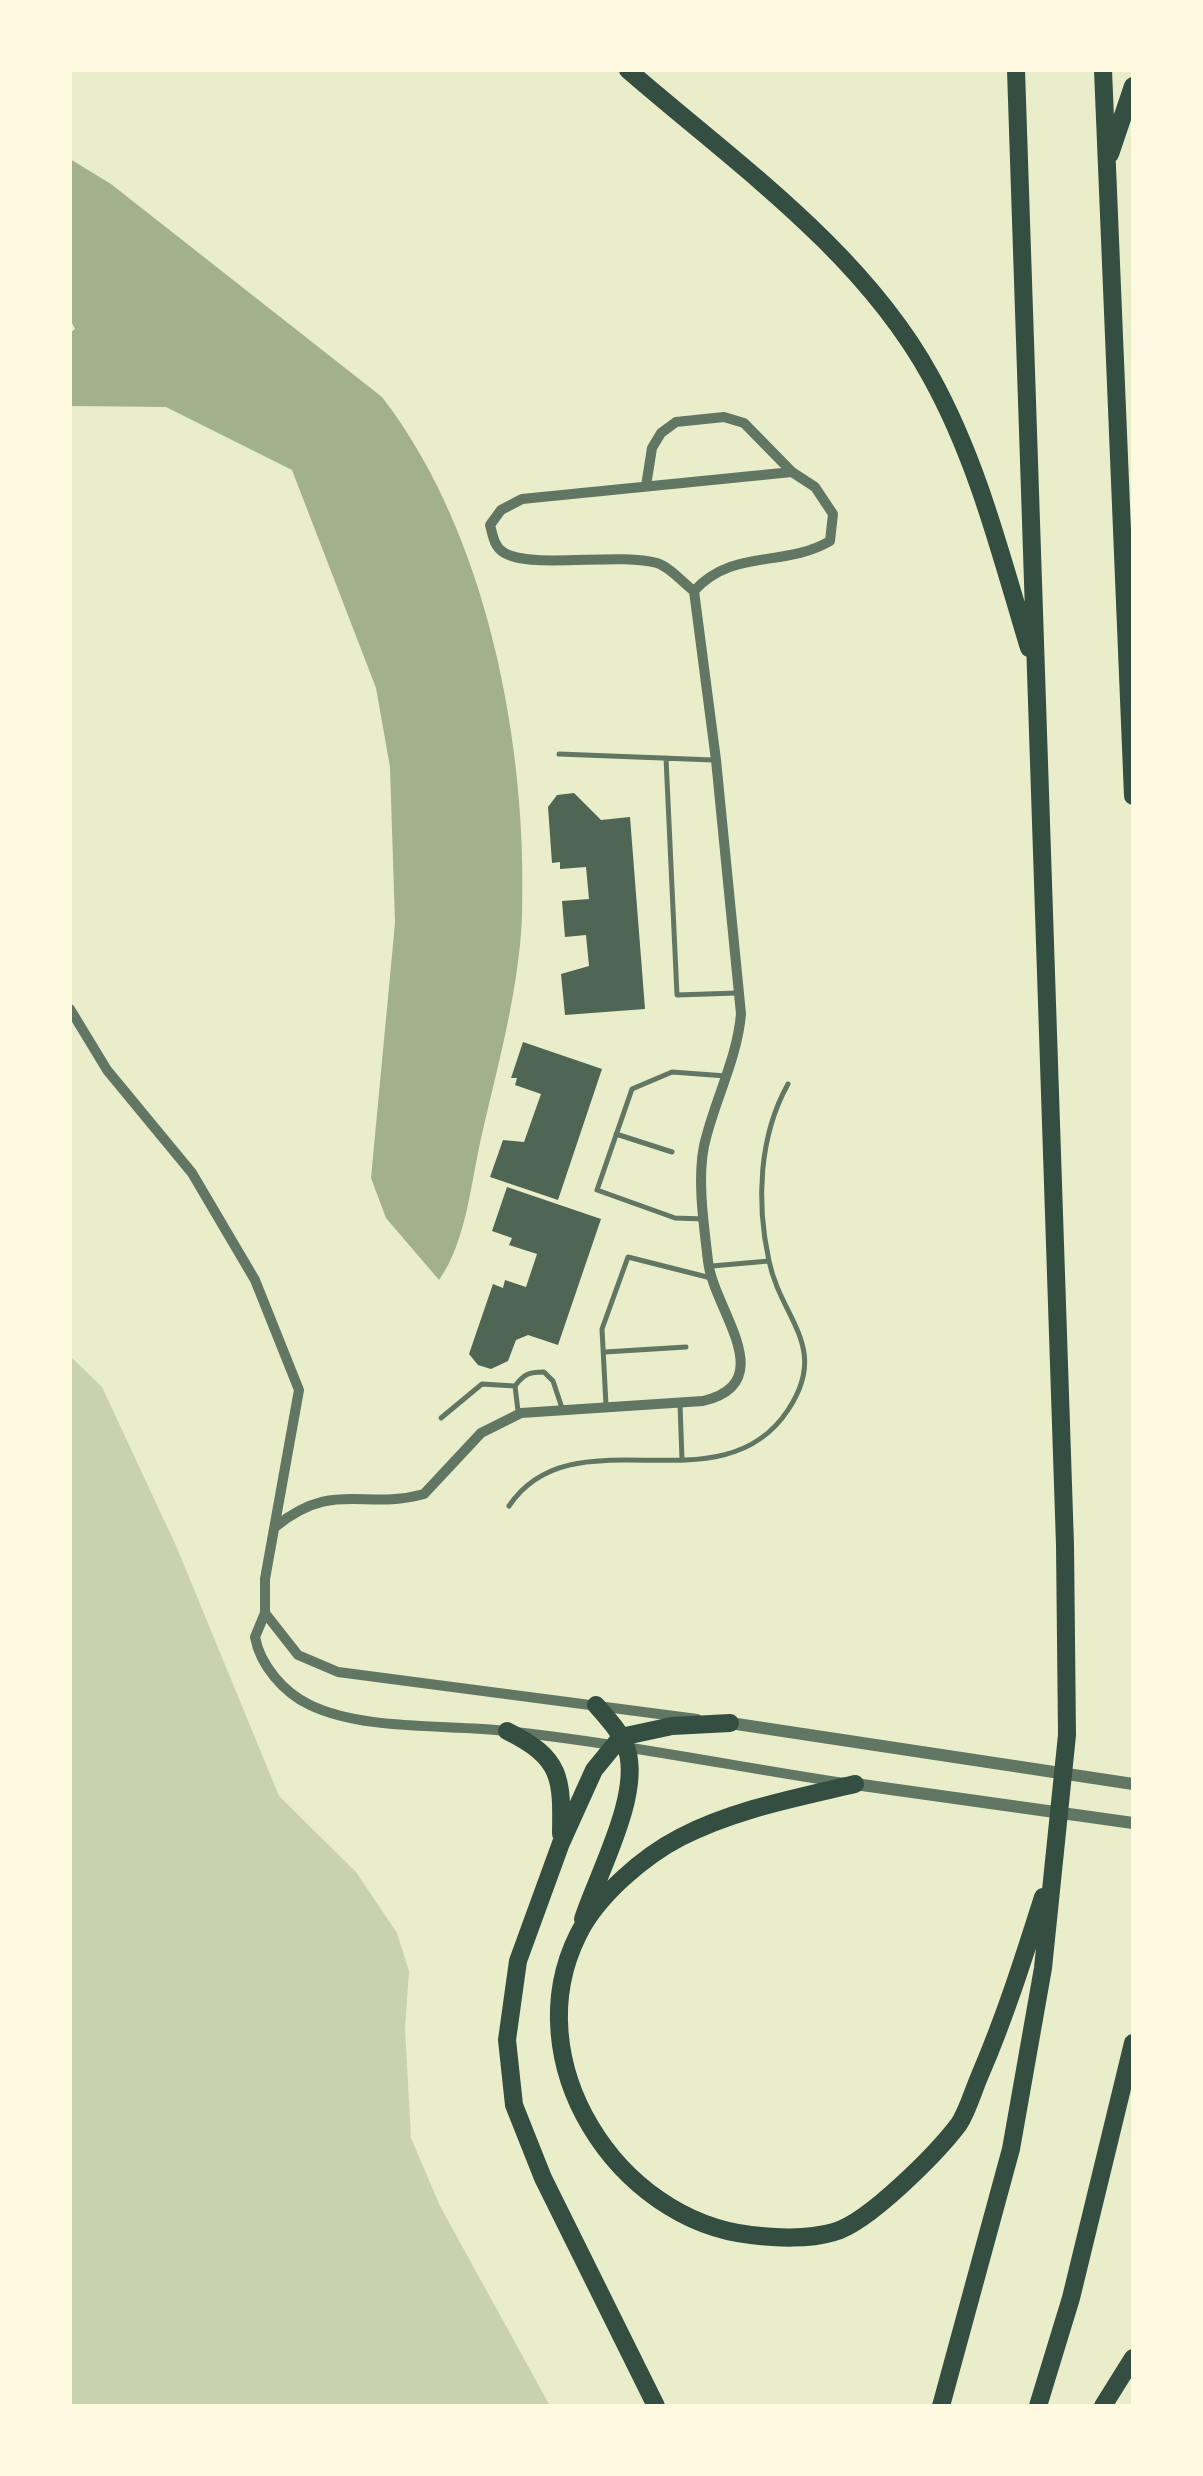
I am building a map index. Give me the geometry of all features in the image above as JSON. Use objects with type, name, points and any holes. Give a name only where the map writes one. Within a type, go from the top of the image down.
[{"type":"highway","points":[[628,70],[819,236],[892,318],[930,375],[976,470],[1036,673]]},
{"type":"highway","points":[[940,2406],[1011,2149],[1044,1968],[1067,1735],[1066,1545],[1016,70]]},
{"type":"highway","points":[[1102,70],[1133,796]]},
{"type":"highway","points":[[1106,164],[1133,86]]},
{"type":"highway","points":[[596,1705],[620,1745],[631,1780],[625,1810],[560,1991],[562,2058],[586,2123],[620,2170],[669,2210],[720,2231],[784,2238],[836,2232],[897,2190],[960,2122],[1004,2019],[1054,1863]]},
{"type":"highway","points":[[656,2406],[543,2178],[514,2105],[507,2040],[518,1960],[561,1842],[594,1770],[620,1745],[672,1726],[730,1723]]},
{"type":"highway","points":[[508,1731],[535,1744],[556,1768],[562,1785],[561,1842]]},
{"type":"highway","points":[[578,1934],[614,1887],[679,1838],[755,1807],[855,1784]]},
{"type":"highway","points":[[1038,2406],[1071,2298],[1133,2042]]},
{"type":"highway","points":[[1103,2406],[1133,2358]]},
{"type":"street","points":[[646,486],[652,448],[660,432],[676,422],[724,418],[744,423],[792,472],[816,487],[833,514],[830,541],[809,554],[763,558],[712,571],[694,592]]},
{"type":"street","points":[[274,1528],[299,1508],[320,1500],[424,1494],[481,1433],[519,1414],[606,1405],[680,1404],[716,1398],[728,1391],[743,1368],[743,1356],[709,1272],[704,1219],[703,1152],[740,1030],[740,994],[694,592],[661,564],[596,556],[538,560],[507,555],[496,546],[490,525],[501,510],[522,499],[792,472]]},
{"type":"street","points":[[70,1009],[107,1070],[192,1173],[255,1280],[300,1390],[265,1579],[265,1613],[254,1637],[257,1649],[286,1688],[309,1705],[341,1716],[620,1745],[957,1800],[1133,1823]]},
{"type":"street","points":[[265,1613],[298,1656],[338,1672],[730,1723],[1133,1784]]},
{"type":"lane","points":[[559,754],[716,760]]},
{"type":"lane","points":[[666,758],[677,995],[740,994]]},
{"type":"lane","points":[[704,1219],[675,1218],[597,1190],[632,1089],[645,1080],[672,1072],[726,1076]]},
{"type":"lane","points":[[510,1506],[522,1488],[579,1462],[716,1459],[756,1443],[790,1408],[804,1377],[806,1345],[769,1262],[762,1172],[774,1110],[788,1084]]},
{"type":"lane","points":[[616,1134],[672,1152]]},
{"type":"lane","points":[[606,1405],[602,1329],[628,1258],[709,1272],[769,1262]]},
{"type":"lane","points":[[604,1352],[686,1347]]},
{"type":"lane","points":[[519,1414],[516,1386],[524,1375],[544,1372],[554,1381],[562,1408]]},
{"type":"lane","points":[[441,1418],[482,1384],[516,1386]]},
{"type":"lane","points":[[680,1404],[682,1460]]},
{"type":"shaded area","points":[[70,159],[111,184],[382,397],[419,452],[449,512],[474,577],[494,645],[518,783],[522,917],[512,999],[467,1210],[456,1247],[439,1280],[386,1218],[371,1178],[395,923],[390,767],[376,688],[292,470],[166,407],[70,406],[70,333],[75,329],[70,319]]},
{"type":"shaded area","points":[[70,1356],[102,1387],[177,1548],[279,1796],[356,1872],[397,1933],[409,1971],[405,2029],[411,2138],[440,2206],[550,2406],[70,2406]]},
{"type":"building","points":[[574,793],[601,820],[630,817],[645,1009],[565,1015],[561,974],[589,966],[586,935],[565,937],[562,901],[589,899],[586,867],[560,869],[560,862],[552,863],[548,807],[557,795]]},
{"type":"building","points":[[523,1042],[602,1069],[558,1200],[490,1177],[503,1140],[524,1142],[541,1094],[515,1085],[517,1078],[511,1078]]},
{"type":"building","points":[[507,1187],[601,1219],[558,1345],[528,1335],[516,1340],[508,1361],[491,1369],[478,1365],[469,1354],[493,1284],[503,1288],[505,1280],[526,1287],[537,1254],[509,1245],[512,1238],[492,1231]]}]
